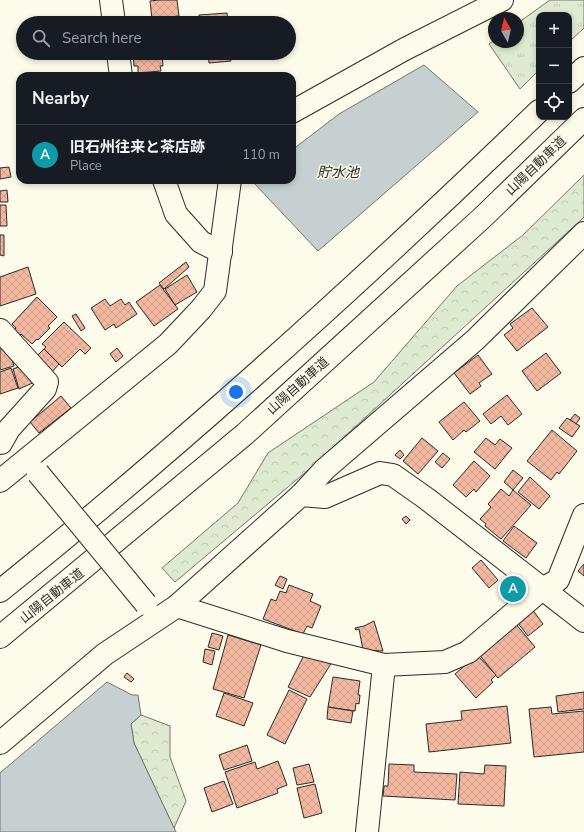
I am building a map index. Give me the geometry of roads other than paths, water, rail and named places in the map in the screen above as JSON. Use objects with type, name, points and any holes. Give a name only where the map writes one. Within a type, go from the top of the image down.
[{"type":"main road","points":[[111,0],[113,16]]},
{"type":"main road","points":[[296,110],[405,49],[502,0]]},
{"type":"main road","points":[[119,60],[120,72]]},
{"type":"main road","points":[[572,79],[584,68]]},
{"type":"main road","points":[[0,591],[221,407],[457,190],[536,114]]},
{"type":"main road","name":"山陽自動車道","points":[[0,638],[245,434],[483,217],[584,119]]},
{"type":"main road","points":[[165,184],[176,214],[201,242],[220,252]]},
{"type":"main road","points":[[0,481],[32,467],[168,344],[216,291],[229,184]]},
{"type":"main road","points":[[0,743],[105,654],[301,495],[325,469],[475,340],[584,233]]},
{"type":"main road","points":[[0,330],[47,382],[45,390],[9,429],[0,443],[32,467],[161,609],[384,665],[445,662],[468,652],[542,589],[558,580],[584,515]]},
{"type":"main road","points":[[301,495],[324,497],[380,473],[393,476],[427,499],[584,621]]},
{"type":"main road","points":[[367,832],[384,665]]},
{"type":"water","name":"貯水池","points":[[424,65],[478,112],[318,251],[255,184],[296,184],[296,147],[339,114]]},
{"type":"water","points":[[107,682],[132,695],[138,695],[141,715],[131,724],[134,743],[176,832],[0,832],[0,773]]},
{"type":"place","name":"旧石州往来と茶店跡","points":[[513,589]]}]
